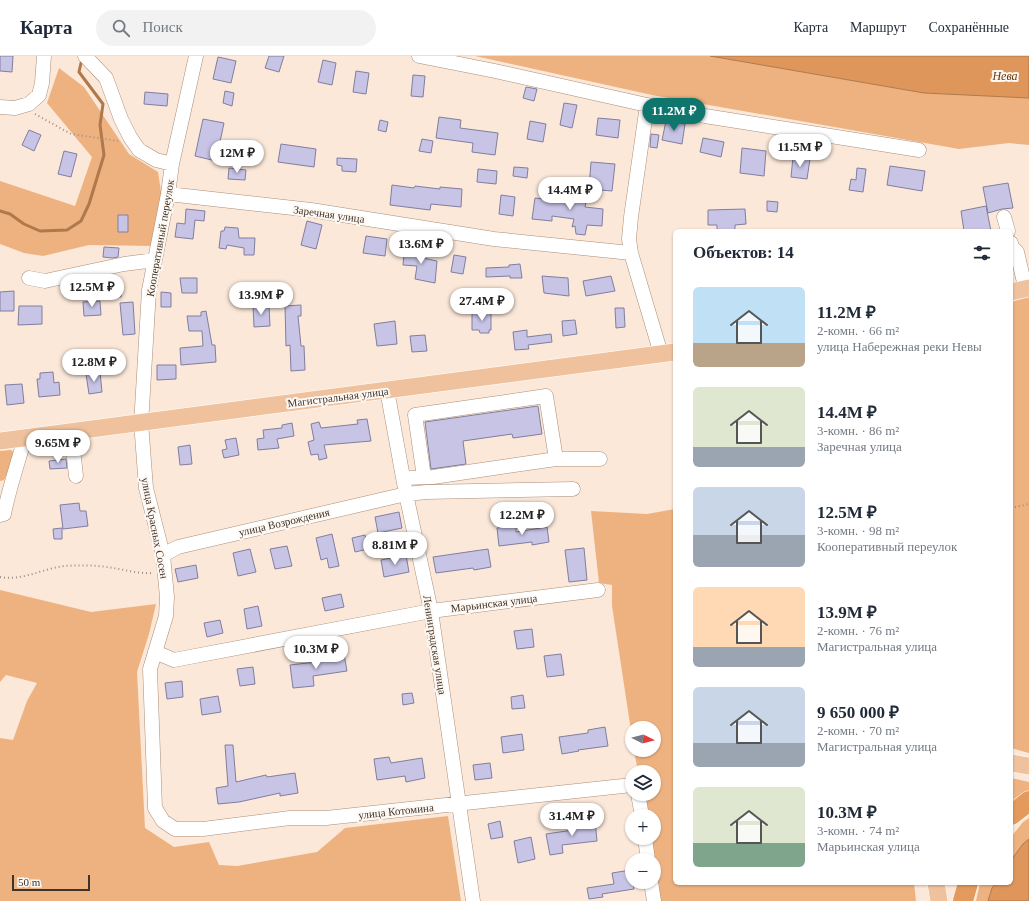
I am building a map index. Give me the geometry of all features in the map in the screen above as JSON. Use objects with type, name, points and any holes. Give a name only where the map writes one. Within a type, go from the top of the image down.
[{"type":"highway","points":[[1013,814],[1029,801]]},
{"type":"highway","points":[[963,901],[967,885]]},
{"type":"main road","name":"Магистральная улица","points":[[0,441],[668,353]]},
{"type":"main road","points":[[1013,763],[1029,766]]},
{"type":"main road","points":[[936,885],[939,901]]},
{"type":"street","points":[[0,107],[16,108],[29,104],[38,95],[42,82],[44,56]]},
{"type":"street","points":[[85,56],[106,78],[120,119],[139,150],[156,160],[172,164]]},
{"type":"street","name":"Кооперативный переулок","points":[[141,422],[149,290],[168,194],[172,164],[196,56]]},
{"type":"street","points":[[419,56],[495,71],[646,105],[705,116],[919,150]]},
{"type":"street","points":[[646,105],[630,218],[631,253],[668,353]]},
{"type":"street","name":"Заречная улица","points":[[168,194],[311,210],[494,239],[631,253]]},
{"type":"street","points":[[1004,217],[1007,229]]},
{"type":"street","points":[[1013,248],[1017,252],[1023,284]]},
{"type":"street","points":[[29,278],[45,281],[124,264],[155,260]]},
{"type":"street","name":"Ленинградская улица","points":[[387,390],[406,494],[431,611],[473,901]]},
{"type":"street","points":[[424,477],[415,415],[546,396],[556,460]]},
{"type":"street","name":"улица Красных Сосен","points":[[141,422],[146,488],[163,555],[167,597],[166,616],[150,669],[155,808],[163,821]]},
{"type":"street","points":[[71,431],[76,476]]},
{"type":"street","points":[[0,515],[4,514],[5,489],[17,468],[26,437]]},
{"type":"street","points":[[403,478],[424,477],[556,460],[600,459]]},
{"type":"street","name":"улица Возрождения","points":[[163,555],[178,547],[406,494],[427,492],[573,489]]},
{"type":"street","name":"Марьинская улица","points":[[155,652],[174,660],[431,611],[598,590]]},
{"type":"street","name":"улица Котомина","points":[[163,821],[175,830],[203,829],[290,818],[326,818],[625,786]]},
{"type":"street","points":[[652,889],[654,901]]},
{"type":"path","points":[[29,104],[35,114],[71,134],[105,139]]},
{"type":"path","points":[[1013,508],[1029,504]]},
{"type":"path","points":[[0,577],[13,578],[64,566],[100,566],[153,573],[163,555]]},
{"type":"shaded area","points":[[475,56],[710,56],[924,93],[1029,98],[1029,145],[1009,143],[959,149],[652,95]]},
{"type":"shaded area","points":[[59,68],[84,87],[129,154],[158,172],[162,198],[153,246],[89,245],[43,256],[24,253],[0,244],[0,181],[75,206],[92,157],[47,103]]},
{"type":"shaded area","points":[[1029,297],[1029,753],[1013,749],[1013,301]]},
{"type":"shaded area","points":[[11,450],[15,454],[4,480],[0,481],[0,451]]},
{"type":"shaded area","points":[[673,509],[673,885],[914,885],[916,901],[658,901],[656,889],[661,889],[661,853],[652,853],[650,845],[661,845],[661,809],[643,809],[642,801],[661,801],[661,765],[637,765],[635,757],[661,757],[661,721],[630,721],[612,606],[612,585],[599,583],[591,511],[647,514]]},
{"type":"shaded area","points":[[0,590],[91,612],[156,604],[149,634],[137,672],[145,828],[174,847],[209,842],[219,865],[237,866],[317,852],[345,828],[448,816],[461,901],[0,901],[0,738],[13,740],[27,701],[37,683],[6,675],[0,682]]},
{"type":"shaded area","points":[[1013,778],[1029,782],[1029,794],[1013,804]]},
{"type":"shaded area","points":[[1029,818],[1029,839],[1023,844],[1013,857],[1013,834],[1023,822]]},
{"type":"shaded area","points":[[980,885],[994,885],[988,901],[976,901]]},
{"type":"water","name":"Нева","points":[[710,56],[1029,56],[1029,98],[924,93]]},
{"type":"water","points":[[1029,839],[1029,901],[988,901],[994,885],[1013,885],[1013,857],[1023,844]]},
{"type":"building","points":[[0,56],[13,56],[12,72],[0,71]]},
{"type":"building","points":[[269,56],[284,56],[279,72],[265,68]]},
{"type":"building","points":[[218,57],[236,61],[231,83],[213,79]]},
{"type":"building","points":[[323,60],[336,63],[332,85],[318,82]]},
{"type":"building","points":[[356,71],[369,73],[366,94],[353,92]]},
{"type":"building","points":[[413,75],[425,76],[423,97],[411,96]]},
{"type":"building","points":[[526,87],[537,89],[534,101],[523,98]]},
{"type":"building","points":[[225,91],[234,93],[232,106],[223,103]]},
{"type":"building","points":[[145,92],[168,94],[167,106],[144,104]]},
{"type":"building","points":[[564,103],[577,105],[572,128],[560,125]]},
{"type":"building","points":[[439,117],[461,120],[460,128],[498,133],[495,155],[472,152],[473,143],[436,138]]},
{"type":"building","points":[[598,118],[620,120],[618,138],[596,135]]},
{"type":"building","points":[[203,119],[224,123],[216,161],[195,156]]},
{"type":"building","points":[[380,120],[388,122],[386,132],[378,130]]},
{"type":"building","points":[[530,121],[546,124],[543,142],[527,139]]},
{"type":"building","points":[[666,121],[685,124],[682,144],[662,140]]},
{"type":"building","points":[[29,130],[41,135],[34,151],[22,145]]},
{"type":"building","points":[[651,134],[659,135],[657,148],[650,147]]},
{"type":"building","points":[[703,138],[724,142],[721,157],[700,152]]},
{"type":"building","points":[[422,139],[433,141],[431,153],[419,151]]},
{"type":"building","points":[[281,144],[316,149],[314,167],[278,162]]},
{"type":"building","points":[[742,148],[766,151],[764,176],[740,173]]},
{"type":"building","points":[[64,151],[77,154],[71,177],[58,174]]},
{"type":"building","points":[[793,157],[810,159],[807,179],[791,177]]},
{"type":"building","points":[[337,158],[357,159],[356,172],[342,171],[342,166],[337,165]]},
{"type":"building","points":[[591,162],[615,164],[612,191],[589,189]]},
{"type":"building","points":[[890,166],[925,171],[922,191],[887,185]]},
{"type":"building","points":[[514,167],[528,168],[527,178],[513,176]]},
{"type":"building","points":[[229,168],[246,170],[245,180],[228,179]]},
{"type":"building","points":[[857,168],[866,169],[863,192],[849,190],[851,179],[856,180]]},
{"type":"building","points":[[478,169],[497,171],[496,184],[477,182]]},
{"type":"building","points":[[1008,183],[1013,208],[988,213],[983,187]]},
{"type":"building","points":[[392,185],[414,188],[415,186],[440,189],[440,187],[462,189],[461,207],[431,204],[430,210],[390,205]]},
{"type":"building","points":[[570,189],[588,192],[585,207],[603,209],[602,226],[587,225],[585,235],[576,234],[575,226],[572,227],[574,219],[552,216],[552,221],[532,219],[535,198],[568,202]]},
{"type":"building","points":[[501,195],[515,197],[513,216],[499,214]]},
{"type":"building","points":[[767,201],[778,202],[777,212],[767,211]]},
{"type":"building","points":[[986,206],[991,229],[964,229],[961,211]]},
{"type":"building","points":[[186,209],[205,211],[204,221],[195,220],[193,239],[175,237],[177,223],[185,224]]},
{"type":"building","points":[[745,209],[746,224],[735,225],[735,229],[717,229],[717,225],[708,225],[708,210]]},
{"type":"building","points":[[118,215],[128,215],[128,232],[118,232]]},
{"type":"building","points":[[307,221],[322,225],[316,249],[301,245]]},
{"type":"building","points":[[225,227],[238,228],[239,238],[255,238],[254,255],[244,255],[244,248],[227,245],[226,249],[219,248],[221,231],[224,231]]},
{"type":"building","points":[[366,236],[387,239],[385,256],[363,253]]},
{"type":"building","points":[[405,245],[415,246],[414,256],[437,261],[435,283],[415,279],[417,266],[403,265]]},
{"type":"building","points":[[104,247],[119,248],[118,257],[103,257]]},
{"type":"building","points":[[454,255],[466,257],[463,274],[451,272]]},
{"type":"building","points":[[520,264],[522,278],[510,278],[510,276],[486,277],[486,268],[509,267],[509,265]]},
{"type":"building","points":[[542,276],[568,278],[569,296],[544,293]]},
{"type":"building","points":[[611,276],[615,291],[586,296],[583,281]]},
{"type":"building","points":[[180,278],[197,278],[197,293],[182,293]]},
{"type":"building","points":[[102,284],[122,285],[121,297],[102,296]]},
{"type":"building","points":[[14,291],[14,311],[0,311],[0,292]]},
{"type":"building","points":[[161,292],[171,293],[171,307],[161,307]]},
{"type":"building","points":[[100,301],[101,315],[84,316],[83,302]]},
{"type":"building","points":[[133,302],[135,334],[123,335],[120,303]]},
{"type":"building","points":[[253,305],[269,305],[270,326],[254,327]]},
{"type":"building","points":[[301,305],[301,316],[298,316],[301,346],[304,346],[305,370],[291,371],[290,345],[286,346],[285,306]]},
{"type":"building","points":[[19,306],[42,306],[42,324],[18,325]]},
{"type":"building","points":[[615,308],[624,308],[625,327],[616,328]]},
{"type":"building","points":[[206,311],[212,345],[215,345],[216,362],[181,365],[180,348],[203,346],[202,331],[189,331],[187,316],[201,316],[201,312]]},
{"type":"building","points":[[472,312],[491,312],[491,330],[489,330],[489,333],[480,333],[479,330],[472,330]]},
{"type":"building","points":[[575,320],[577,334],[563,336],[562,321]]},
{"type":"building","points":[[395,321],[397,344],[377,346],[374,324]]},
{"type":"building","points":[[527,330],[527,337],[551,334],[552,342],[528,345],[529,349],[515,350],[513,332]]},
{"type":"building","points":[[425,335],[427,351],[412,352],[410,336]]},
{"type":"building","points":[[100,356],[110,356],[111,364],[100,364]]},
{"type":"building","points":[[157,365],[176,365],[176,379],[157,380]]},
{"type":"building","points":[[53,372],[54,383],[59,382],[60,395],[39,397],[37,379],[40,379],[40,373]]},
{"type":"building","points":[[100,372],[102,392],[89,394],[86,374]]},
{"type":"building","points":[[22,384],[24,403],[7,405],[5,385]]},
{"type":"building","points":[[538,406],[542,434],[513,438],[512,434],[463,441],[466,464],[431,469],[425,422]]},
{"type":"building","points":[[367,419],[371,441],[324,445],[327,458],[319,460],[318,454],[311,455],[308,442],[314,440],[311,424],[319,422],[321,428],[358,424],[357,420]]},
{"type":"building","points":[[292,423],[294,436],[277,439],[279,448],[258,450],[257,439],[264,438],[263,430],[282,428],[282,425]]},
{"type":"building","points":[[236,438],[239,455],[224,458],[222,450],[227,449],[225,440]]},
{"type":"building","points":[[190,445],[192,464],[180,465],[178,447]]},
{"type":"building","points":[[66,459],[67,468],[50,469],[49,461]]},
{"type":"building","points":[[79,503],[80,511],[86,511],[88,526],[63,529],[60,505]]},
{"type":"building","points":[[399,512],[402,528],[378,533],[375,517]]},
{"type":"building","points":[[516,525],[516,532],[547,527],[549,542],[532,545],[532,542],[499,546],[497,528]]},
{"type":"building","points":[[62,528],[62,539],[54,539],[53,529]]},
{"type":"building","points":[[332,534],[339,566],[329,568],[327,558],[321,560],[316,538]]},
{"type":"building","points":[[365,535],[368,549],[355,552],[352,538]]},
{"type":"building","points":[[287,546],[292,566],[275,569],[270,549]]},
{"type":"building","points":[[584,548],[587,580],[569,582],[565,550]]},
{"type":"building","points":[[250,549],[256,572],[238,576],[233,553]]},
{"type":"building","points":[[488,549],[491,567],[436,573],[433,557]]},
{"type":"building","points":[[406,555],[409,572],[384,577],[381,560]]},
{"type":"building","points":[[196,565],[198,578],[178,582],[175,569]]},
{"type":"building","points":[[341,594],[344,607],[325,611],[322,598]]},
{"type":"building","points":[[258,606],[262,626],[247,629],[244,609]]},
{"type":"building","points":[[220,620],[223,633],[207,637],[204,623]]},
{"type":"building","points":[[532,629],[534,647],[517,649],[514,631]]},
{"type":"building","points":[[344,654],[347,671],[313,676],[314,686],[293,688],[290,665],[325,661],[325,657]]},
{"type":"building","points":[[561,654],[564,675],[547,677],[544,656]]},
{"type":"building","points":[[253,667],[255,684],[240,686],[237,669]]},
{"type":"building","points":[[182,681],[183,697],[167,699],[165,683]]},
{"type":"building","points":[[412,693],[414,703],[403,705],[402,694]]},
{"type":"building","points":[[523,695],[525,708],[512,709],[511,697]]},
{"type":"building","points":[[218,696],[221,712],[202,715],[200,699]]},
{"type":"building","points":[[605,727],[608,746],[562,754],[559,737],[588,733],[588,730]]},
{"type":"building","points":[[522,734],[524,750],[503,753],[501,737]]},
{"type":"building","points":[[225,745],[233,745],[236,782],[266,775],[267,777],[295,773],[298,793],[280,796],[280,793],[239,802],[218,804],[216,788],[228,786]]},
{"type":"building","points":[[389,757],[391,763],[422,758],[425,778],[406,782],[405,776],[377,780],[374,759]]},
{"type":"building","points":[[490,763],[492,778],[475,780],[473,765]]},
{"type":"building","points":[[500,821],[503,837],[491,839],[488,824]]},
{"type":"building","points":[[595,821],[597,841],[562,845],[563,853],[550,855],[546,834],[573,830],[572,824]]},
{"type":"building","points":[[531,837],[535,859],[518,863],[514,841]]},
{"type":"building","points":[[625,871],[625,889],[634,889],[602,894],[603,897],[589,899],[587,888],[614,884],[612,873]]},
{"type":"waterway","points":[[0,211],[10,214],[24,224],[40,231],[67,230],[81,221],[89,204],[104,155],[100,125],[103,104],[79,72],[81,63]]}]
